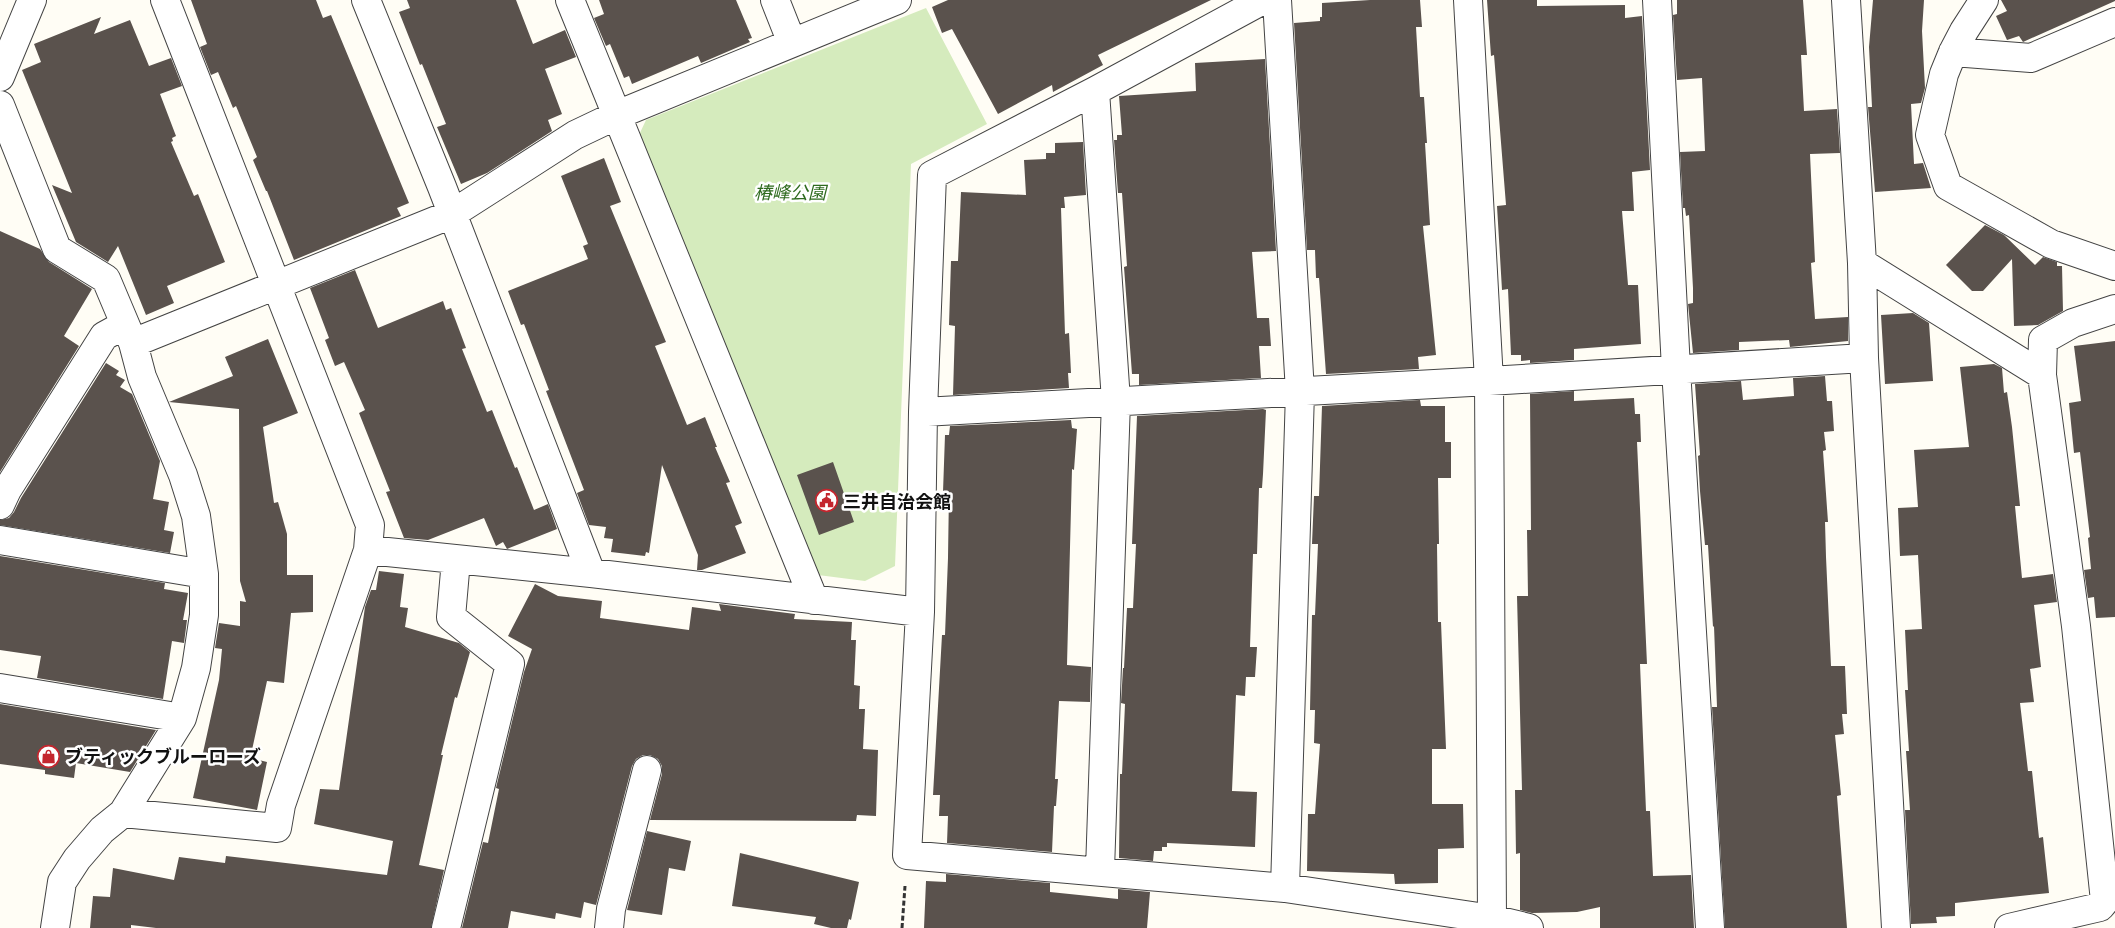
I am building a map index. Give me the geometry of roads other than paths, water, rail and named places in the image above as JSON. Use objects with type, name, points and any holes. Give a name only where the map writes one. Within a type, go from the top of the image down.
[{"type":"street","points":[[0,77],[32,0]]},
{"type":"street","points":[[123,813],[277,828],[281,805],[368,550],[370,525],[165,0]]},
{"type":"street","points":[[366,0],[592,573]]},
{"type":"street","points":[[570,0],[814,600]]},
{"type":"street","points":[[775,0],[792,43]]},
{"type":"street","points":[[2,495],[104,336],[128,334],[277,284],[452,214],[575,135],[617,115],[897,0]]},
{"type":"street","points":[[1263,0],[1095,91],[932,175],[923,412],[920,612],[907,855],[1100,870],[1285,888],[1492,920],[1529,928]]},
{"type":"street","points":[[1277,0],[1300,392],[1285,888]]},
{"type":"street","points":[[1468,0],[1489,381],[1492,920]]},
{"type":"street","points":[[1657,0],[1676,369],[1710,928]]},
{"type":"street","points":[[1846,0],[1862,263],[1864,358],[1896,928]]},
{"type":"street","points":[[1984,0],[1964,30],[1944,74],[1930,135],[1948,186],[2051,244],[2115,266]]},
{"type":"street","points":[[1953,52],[2031,58],[2115,22]]},
{"type":"street","points":[[1095,91],[1116,401],[1100,870]]},
{"type":"street","points":[[0,106],[57,249],[106,279],[128,334],[142,377],[183,474],[196,516],[204,574],[204,615],[197,659],[182,718],[123,813],[102,830],[77,859],[62,882],[55,928]]},
{"type":"street","points":[[1862,263],[2042,375]]},
{"type":"street","points":[[2009,928],[2100,907],[2105,901],[2076,626],[2042,375],[2043,340],[2073,322],[2115,309]]},
{"type":"street","points":[[923,412],[1300,392],[1864,358]]},
{"type":"street","points":[[0,540],[204,574]]},
{"type":"street","points":[[368,550],[592,573],[920,612]]},
{"type":"street","points":[[446,928],[510,664],[451,617],[456,560]]},
{"type":"street","points":[[0,688],[182,718]]},
{"type":"street","points":[[609,928],[610,909],[647,770]]},
{"type":"place","name":"三井自治会館","points":[[827,501]]},
{"type":"place","name":"ブティックブルーローズ","points":[[49,756]]},
{"type":"park label","name":"椿峰公園","points":[[790,192]]}]
